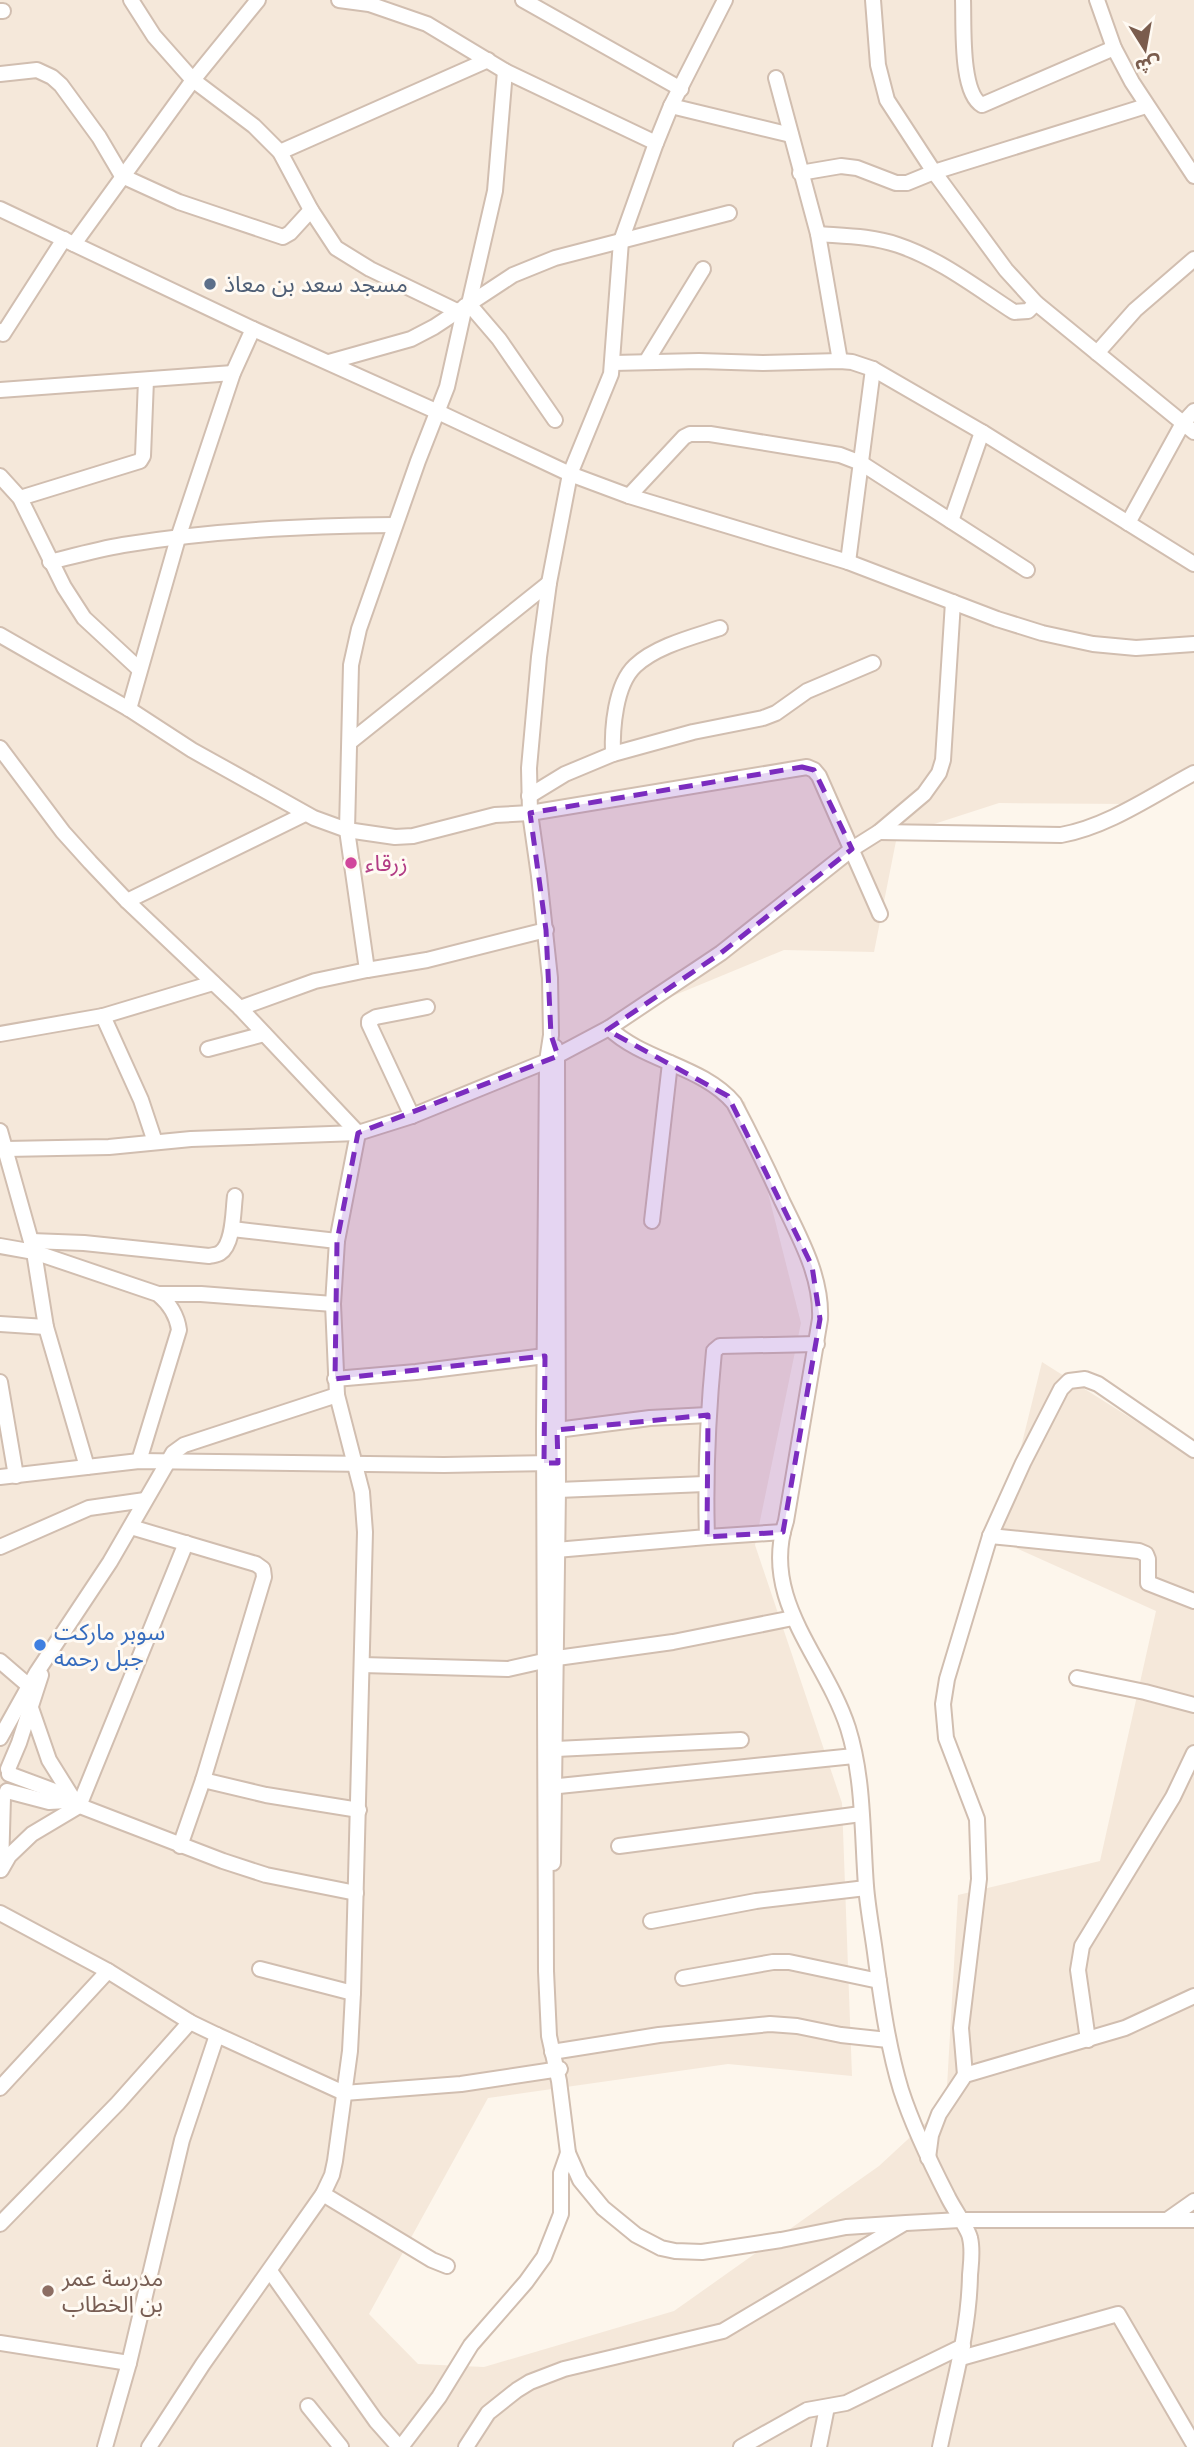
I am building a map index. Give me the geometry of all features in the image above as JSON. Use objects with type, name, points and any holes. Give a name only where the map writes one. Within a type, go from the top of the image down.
[{"type":"street","points":[[131,0],[153,36],[193,80],[244,118],[280,152],[325,234],[337,248],[349,257],[464,307],[499,339],[555,420]]},
{"type":"street","points":[[1,335],[69,242],[146,147],[193,80],[258,0]]},
{"type":"street","points":[[339,0],[369,5],[427,24],[505,71],[656,143]]},
{"type":"street","points":[[523,0],[681,89]]},
{"type":"street","points":[[873,0],[882,85],[887,100],[934,172],[1015,282],[1036,303],[1189,427]]},
{"type":"street","points":[[963,0],[965,61],[972,94],[982,106],[1114,48]]},
{"type":"street","points":[[1097,0],[1114,48],[1146,106],[1194,176]]},
{"type":"street","points":[[550,1787],[556,1749],[550,1660],[558,1490],[551,1463],[557,1430],[552,1058],[546,930],[529,796],[535,699],[550,583],[570,474],[608,384],[613,363],[621,241],[671,106],[722,2]]},
{"type":"street","points":[[280,152],[488,60]]},
{"type":"street","points":[[0,74],[37,70],[52,77],[99,136],[122,176],[179,202],[284,237],[311,210]]},
{"type":"street","points":[[367,970],[347,830],[351,665],[359,629],[447,387],[464,307],[495,191],[505,71]]},
{"type":"street","points":[[776,78],[818,234],[840,361]]},
{"type":"street","points":[[671,106],[791,135]]},
{"type":"street","points":[[800,173],[841,166],[857,168],[896,183],[907,183],[934,172],[1146,106]]},
{"type":"street","points":[[0,209],[253,329],[570,474],[629,496],[848,562],[1042,633],[1136,648],[1194,645]]},
{"type":"street","points":[[328,362],[411,339],[513,275],[533,266],[729,213]]},
{"type":"street","points":[[818,234],[871,239],[897,245],[941,266],[1014,312],[1028,311],[1036,303]]},
{"type":"street","points":[[1097,353],[1135,310],[1194,259]]},
{"type":"street","points":[[646,362],[703,269]]},
{"type":"street","points":[[129,709],[178,538],[233,373],[253,329]]},
{"type":"street","points":[[613,363],[699,360],[763,363],[840,361],[873,369],[982,432],[1194,564]]},
{"type":"street","points":[[848,562],[873,369]]},
{"type":"street","points":[[0,390],[233,373]]},
{"type":"street","points":[[19,499],[141,461],[144,456],[146,380]]},
{"type":"street","points":[[1128,523],[1189,427],[1194,411]]},
{"type":"street","points":[[951,521],[982,432]]},
{"type":"street","points":[[629,496],[684,437],[690,434],[710,434],[818,451],[860,463],[1027,570]]},
{"type":"street","points":[[0,476],[19,499],[50,562],[84,618],[139,669]]},
{"type":"street","points":[[50,562],[122,545],[178,538],[305,526],[396,525]]},
{"type":"street","points":[[350,742],[550,583]]},
{"type":"street","points":[[6,1149],[109,1147],[155,1142],[358,1133],[412,1116],[552,1058],[609,1028],[721,953],[852,849],[879,832],[924,794],[939,773],[943,760],[953,602]]},
{"type":"street","points":[[613,754],[612,729],[619,697],[632,669],[661,650],[720,628]]},
{"type":"street","points":[[0,635],[305,814],[347,830],[395,837],[413,836],[495,815],[530,813],[807,767],[819,776],[880,914]]},
{"type":"street","points":[[529,796],[565,774],[613,754],[776,713],[807,691],[873,663]]},
{"type":"street","points":[[0,748],[63,832],[127,901],[240,1008],[358,1133]]},
{"type":"street","points":[[879,832],[1061,835],[1113,818],[1194,773]]},
{"type":"street","points":[[127,901],[305,814]]},
{"type":"street","points":[[240,1008],[315,981],[427,960],[546,930]]},
{"type":"street","points":[[0,1034],[103,1016],[213,984]]},
{"type":"street","points":[[412,1116],[369,1021],[376,1017],[427,1007]]},
{"type":"street","points":[[103,1016],[141,1100],[155,1142]]},
{"type":"street","points":[[609,1028],[625,1043],[723,1091],[739,1113],[812,1266],[820,1302],[817,1344],[778,1558],[780,1579],[793,1618],[842,1712],[854,1756],[866,1888],[888,2040],[900,2087],[928,2160],[970,2236],[970,2302],[962,2352],[940,2447]]},
{"type":"street","points":[[208,1049],[264,1034]]},
{"type":"street","points":[[552,1058],[545,1356],[551,1463],[550,1787],[555,2051],[568,2153],[580,2180],[603,2208],[648,2242],[675,2251],[702,2252],[846,2227],[906,2223],[960,2220],[1194,2220]]},
{"type":"street","points":[[652,1221],[670,1063]]},
{"type":"street","points":[[0,1131],[32,1247],[46,1327],[87,1467]]},
{"type":"street","points":[[149,2447],[203,2364],[323,2194],[332,2175],[350,2051],[353,1993],[365,1532],[362,1492],[337,1395],[333,1304],[337,1241],[358,1133]]},
{"type":"street","points":[[0,1246],[32,1247],[84,1243],[209,1256],[221,1252],[227,1245],[232,1229],[235,1196]]},
{"type":"street","points":[[232,1229],[337,1241]]},
{"type":"street","points":[[32,1247],[159,1294],[215,1294],[333,1304]]},
{"type":"street","points":[[139,1461],[179,1330],[173,1310],[159,1294]]},
{"type":"street","points":[[0,1324],[46,1327]]},
{"type":"street","points":[[707,1537],[705,1484],[708,1415],[716,1348],[817,1344]]},
{"type":"street","points":[[335,1379],[428,1371],[545,1356]]},
{"type":"street","points":[[928,2160],[931,2135],[939,2114],[965,2075],[961,2028],[979,1879],[977,1819],[946,1738],[943,1704],[947,1679],[990,1536],[1023,1463],[1061,1390],[1069,1381],[1085,1379],[1098,1384],[1194,1450]]},
{"type":"street","points":[[0,1382],[16,1476]]},
{"type":"street","points":[[0,1738],[29,1686],[131,1527],[166,1462],[184,1445],[337,1395]]},
{"type":"street","points":[[557,1430],[650,1418],[708,1415]]},
{"type":"street","points":[[0,1477],[139,1461],[551,1463]]},
{"type":"street","points":[[558,1490],[705,1484]]},
{"type":"street","points":[[0,1547],[89,1508],[145,1500]]},
{"type":"street","points":[[131,1527],[256,1564],[263,1569],[264,1577],[203,1780],[180,1846]]},
{"type":"street","points":[[556,1550],[783,1532]]},
{"type":"street","points":[[990,1536],[1139,1551],[1146,1554],[1148,1559],[1148,1583],[1194,1601]]},
{"type":"street","points":[[1,1873],[9,1856],[32,1834],[73,1804],[186,1543]]},
{"type":"street","points":[[362,1665],[493,1670],[673,1642],[793,1618]]},
{"type":"street","points":[[0,1661],[29,1686]]},
{"type":"street","points":[[1,1873],[6,1768],[32,1708],[44,1662]]},
{"type":"street","points":[[1077,1678],[1194,1705]]},
{"type":"street","points":[[32,1708],[49,1760],[73,1804]]},
{"type":"street","points":[[556,1749],[741,1740]]},
{"type":"street","points":[[1088,2040],[1078,1970],[1082,1946],[1173,1797],[1194,1753]]},
{"type":"street","points":[[550,1787],[854,1756]]},
{"type":"street","points":[[6,1768],[57,1793],[73,1804],[180,1846],[266,1875],[356,1893]]},
{"type":"street","points":[[203,1780],[266,1795],[359,1810]]},
{"type":"street","points":[[3,1796],[73,1804]]},
{"type":"street","points":[[619,1846],[861,1814]]},
{"type":"street","points":[[651,1922],[756,1901],[866,1888]]},
{"type":"street","points":[[0,1913],[108,1971],[190,2022],[344,2093],[558,2074]]},
{"type":"street","points":[[683,1978],[773,1962],[789,1962],[879,1981]]},
{"type":"street","points":[[260,1969],[353,1993]]},
{"type":"street","points":[[0,2088],[108,1971]]},
{"type":"street","points":[[965,2075],[1125,2028],[1194,1996]]},
{"type":"street","points":[[0,2224],[118,2103],[190,2022]]},
{"type":"street","points":[[555,2051],[659,2035],[771,2025],[797,2026],[841,2035],[888,2040]]},
{"type":"street","points":[[105,2447],[129,2363],[182,2140],[217,2035]]},
{"type":"street","points":[[270,2271],[376,2421],[400,2447],[439,2397],[471,2345],[526,2282],[544,2257],[561,2214],[561,2173],[568,2153]]},
{"type":"street","points":[[323,2194],[432,2260],[447,2266]]},
{"type":"street","points":[[1167,2220],[1194,2201]]},
{"type":"street","points":[[466,2447],[469,2438],[488,2413],[530,2382],[564,2369],[723,2331],[906,2223]]},
{"type":"street","points":[[741,2447],[807,2410],[846,2403],[962,2352],[1118,2314],[1192,2444]]},
{"type":"street","points":[[0,2343],[129,2363]]},
{"type":"street","points":[[308,2406],[341,2447]]},
{"type":"street","points":[[819,2447],[827,2407]]},
{"type":"highlighted area","points":[[802,767],[814,770],[852,849],[721,953],[607,1030],[728,1096],[812,1266],[820,1319],[783,1532],[707,1537],[708,1415],[557,1430],[558,1463],[544,1463],[545,1356],[335,1379],[337,1241],[358,1133],[558,1056],[551,1035],[546,930],[530,813]]},
{"type":"shaded area","points":[[0,0],[1194,0],[1194,779],[1131,804],[999,803],[897,836],[874,952],[784,950],[605,1024],[745,1102],[801,1323],[755,1545],[842,1803],[852,2076],[728,2064],[488,2098],[369,2314],[418,2364],[484,2367],[674,2311],[879,2166],[946,2104],[958,1895],[1100,1861],[1156,1611],[998,1540],[1042,1362],[1194,1458],[1194,2447],[0,2447]]},
{"type":"place","name":"مسجد سعد بن معاذ","points":[[210,284]]},
{"type":"place","name":"زرقاء","points":[[351,863]]},
{"type":"place","name":"سوبر ماركت جبل رحمه","points":[[40,1645]]},
{"type":"place","name":"مدرسة عمر بن الخطاب","points":[[48,2291]]}]
